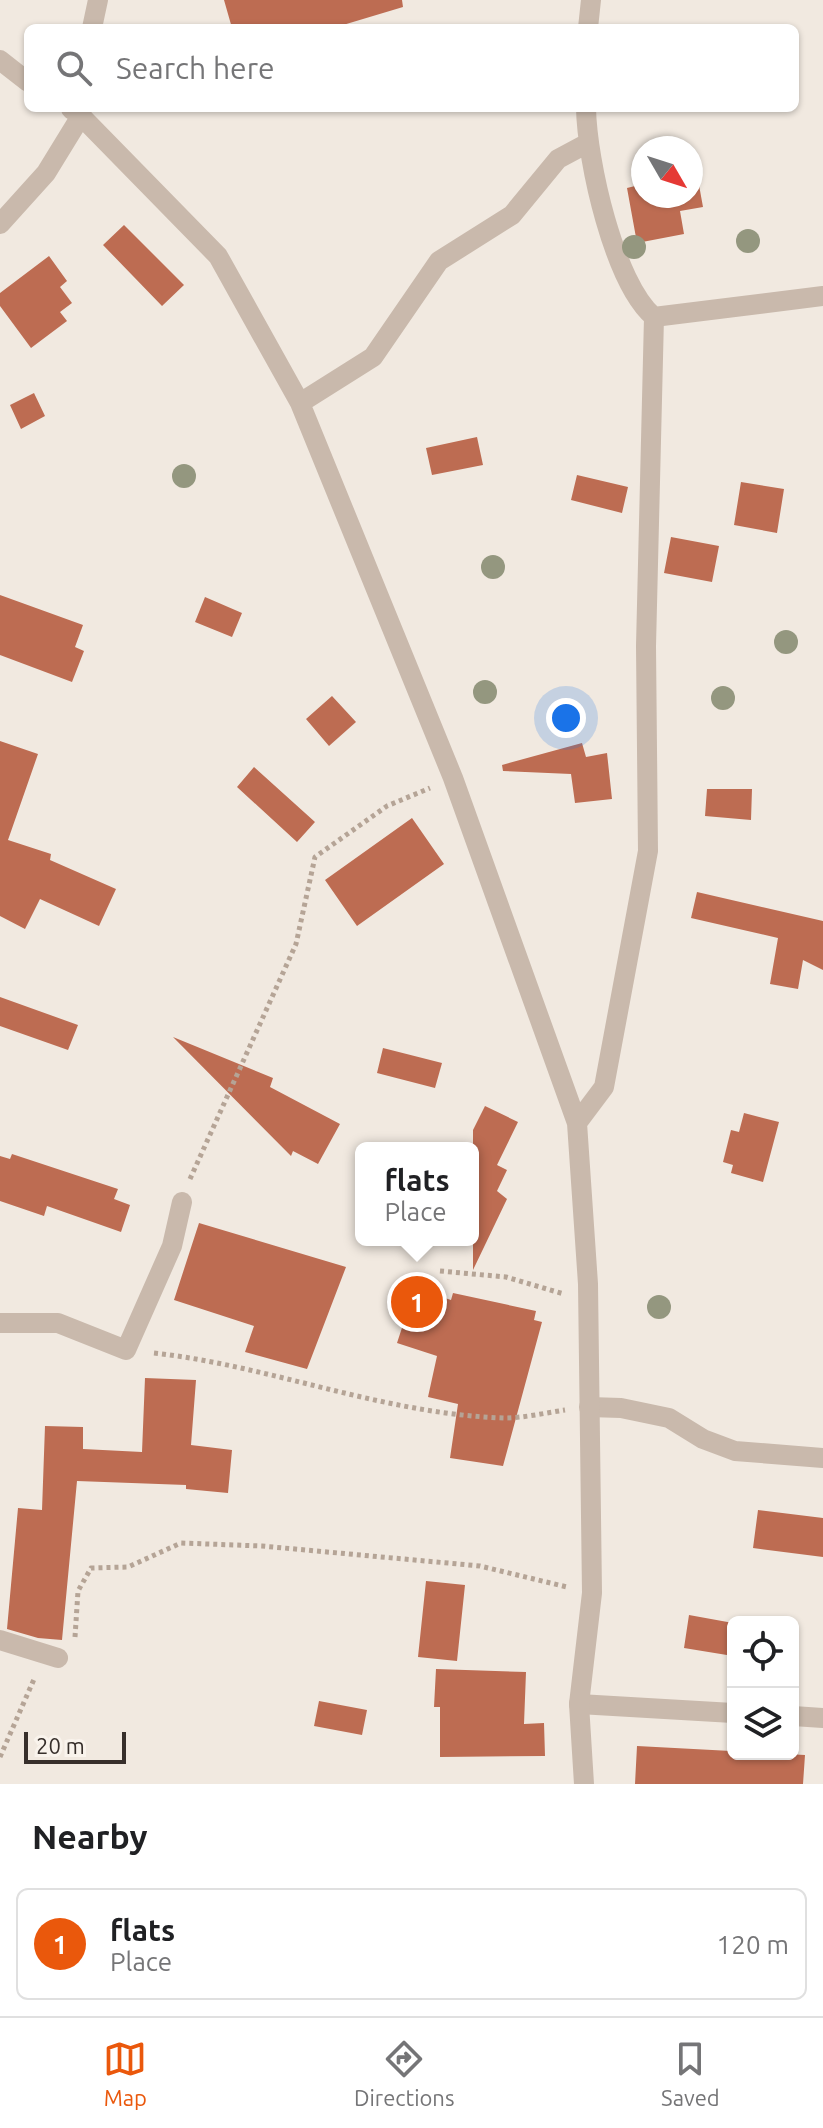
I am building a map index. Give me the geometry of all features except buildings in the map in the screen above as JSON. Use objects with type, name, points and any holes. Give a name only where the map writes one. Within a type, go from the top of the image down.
[{"type":"street","points":[[93,24],[98,0]]},
{"type":"street","points":[[588,24],[591,0]]},
{"type":"street","points":[[0,60],[24,79]]},
{"type":"street","points":[[0,224],[46,173],[77,112]]},
{"type":"street","points":[[79,112],[218,256],[300,403],[453,778],[577,1123],[588,1301],[592,1593],[579,1704],[584,1784]]},
{"type":"street","points":[[586,112],[586,144],[621,267],[638,304],[654,317],[823,296]]},
{"type":"street","points":[[300,403],[373,357],[439,261],[512,215],[558,159],[586,144]]},
{"type":"street","points":[[577,1123],[604,1087],[648,851],[646,646],[654,317]]},
{"type":"street","points":[[0,1323],[58,1323],[126,1350],[172,1246],[182,1202]]},
{"type":"street","points":[[589,1407],[621,1408],[669,1418],[703,1439],[735,1451],[823,1458]]},
{"type":"street","points":[[0,1640],[58,1658]]},
{"type":"street","points":[[579,1704],[727,1713]]},
{"type":"street","points":[[799,1716],[823,1718]]},
{"type":"path","points":[[182,1202],[196,1160],[296,944],[315,857],[387,806],[453,778]]},
{"type":"path","points":[[440,1271],[506,1277],[588,1301]]},
{"type":"path","points":[[126,1350],[205,1358],[335,1393],[434,1410],[505,1418],[589,1407]]},
{"type":"path","points":[[0,1757],[36,1675],[72,1647],[78,1630],[78,1591],[91,1568],[128,1567],[181,1543],[262,1546],[480,1566],[592,1593]]},
{"type":"place","name":"flats","points":[[417,1302]]}]
